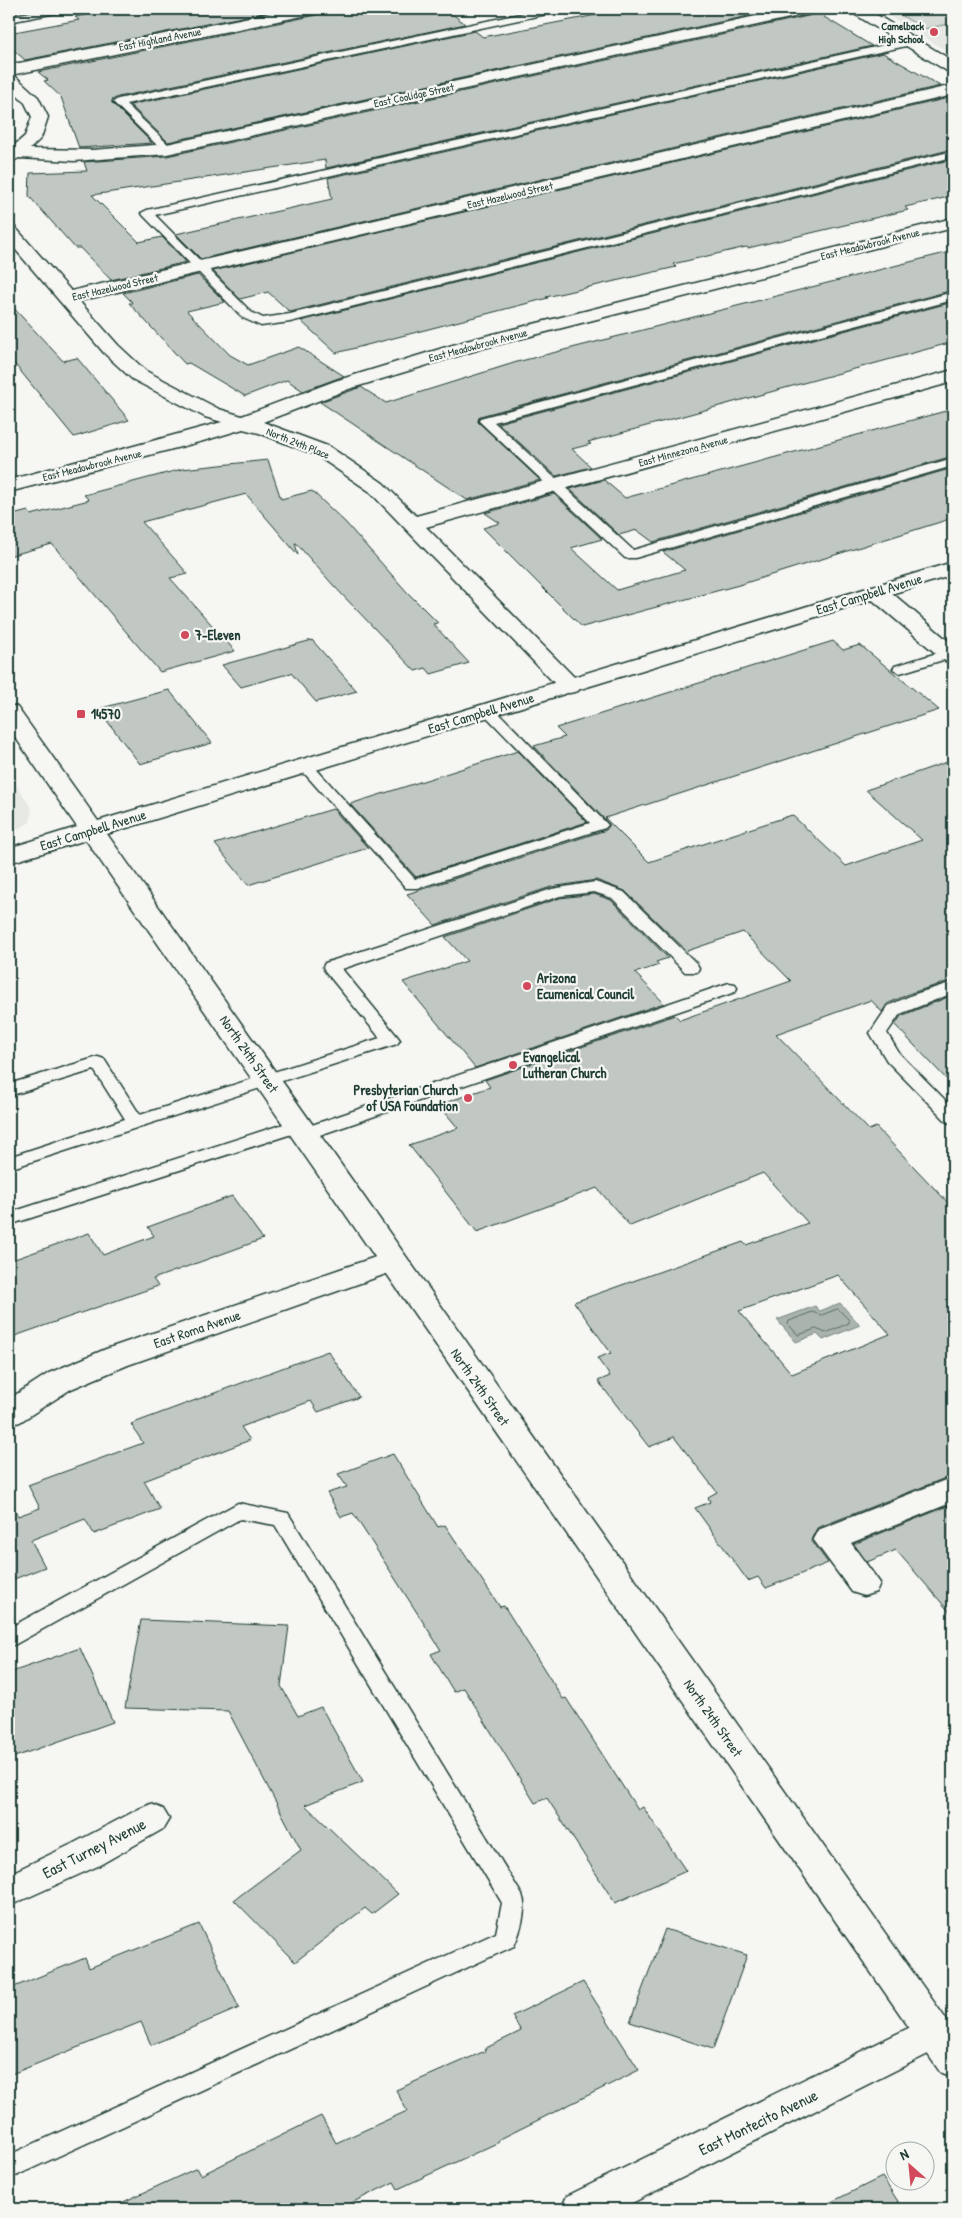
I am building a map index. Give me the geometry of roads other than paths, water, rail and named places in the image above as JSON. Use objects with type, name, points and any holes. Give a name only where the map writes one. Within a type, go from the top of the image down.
[{"type":"street","name":"East Highland Avenue","points":[[9,70],[312,9]]},
{"type":"street","name":"East Coolidge Street","points":[[13,156],[79,156],[167,149],[808,9]]},
{"type":"street","points":[[857,9],[953,68]]},
{"type":"street","points":[[9,79],[32,101],[40,117],[33,138],[13,156]]},
{"type":"street","name":"East Hazelwood Street","points":[[66,298],[953,90]]},
{"type":"street","name":"East Meadowbrook Avenue","points":[[9,486],[139,453],[241,423],[342,385],[473,345],[953,223]]},
{"type":"street","name":"North 24th Place","points":[[9,231],[112,349],[140,375],[212,413],[266,429],[331,456],[376,487],[570,686]]},
{"type":"street","name":"East Minnezona Avenue","points":[[412,524],[953,376]]},
{"type":"street","name":"East Campbell Avenue","points":[[9,856],[953,568]]},
{"type":"street","points":[[877,592],[951,654]]},
{"type":"street","name":"North 24th Street","points":[[9,712],[943,2047]]},
{"type":"street","name":"East Roma Avenue","points":[[9,1414],[60,1381],[117,1357],[393,1260]]},
{"type":"street","points":[[864,1583],[829,1539],[953,1489]]},
{"type":"street","name":"East Turney Avenue","points":[[9,1890],[85,1855],[151,1818]]},
{"type":"street","name":"East Montecito Avenue","points":[[581,2209],[943,2047]]},
{"type":"lane","points":[[9,18],[61,9]]},
{"type":"lane","points":[[167,149],[118,102],[556,9]]},
{"type":"lane","points":[[911,42],[147,213],[247,315],[261,322],[290,318],[953,154]]},
{"type":"lane","points":[[953,296],[485,421],[630,555],[953,462]]},
{"type":"lane","points":[[900,669],[951,654]]},
{"type":"lane","points":[[306,766],[412,885],[600,825],[489,711]]},
{"type":"lane","points":[[9,1163],[391,1040],[331,967],[558,892],[595,887],[618,895],[691,968]]},
{"type":"lane","points":[[953,987],[918,999],[894,1010],[878,1033],[893,1057],[953,1118]]},
{"type":"lane","points":[[9,1220],[302,1130],[729,988]]},
{"type":"lane","points":[[9,1090],[98,1062],[136,1122]]},
{"type":"lane","points":[[9,1638],[238,1511],[280,1518],[514,1902],[506,1939],[9,2167]]},
{"type":"water","points":[[840,1303],[860,1325],[823,1340],[817,1334],[796,1342],[777,1320],[815,1306],[820,1311]]},
{"type":"place","name":"Camelback High School","points":[[934,32]]},
{"type":"place","name":"7-Eleven","points":[[185,635]]},
{"type":"place","name":"14570","points":[[81,714]]},
{"type":"place","name":"Arizona Ecumenical Council","points":[[527,986]]},
{"type":"place","name":"Evangelical Lutheran Church","points":[[513,1065]]},
{"type":"place","name":"Presbyterian Church of USA Foundation","points":[[468,1098]]}]
